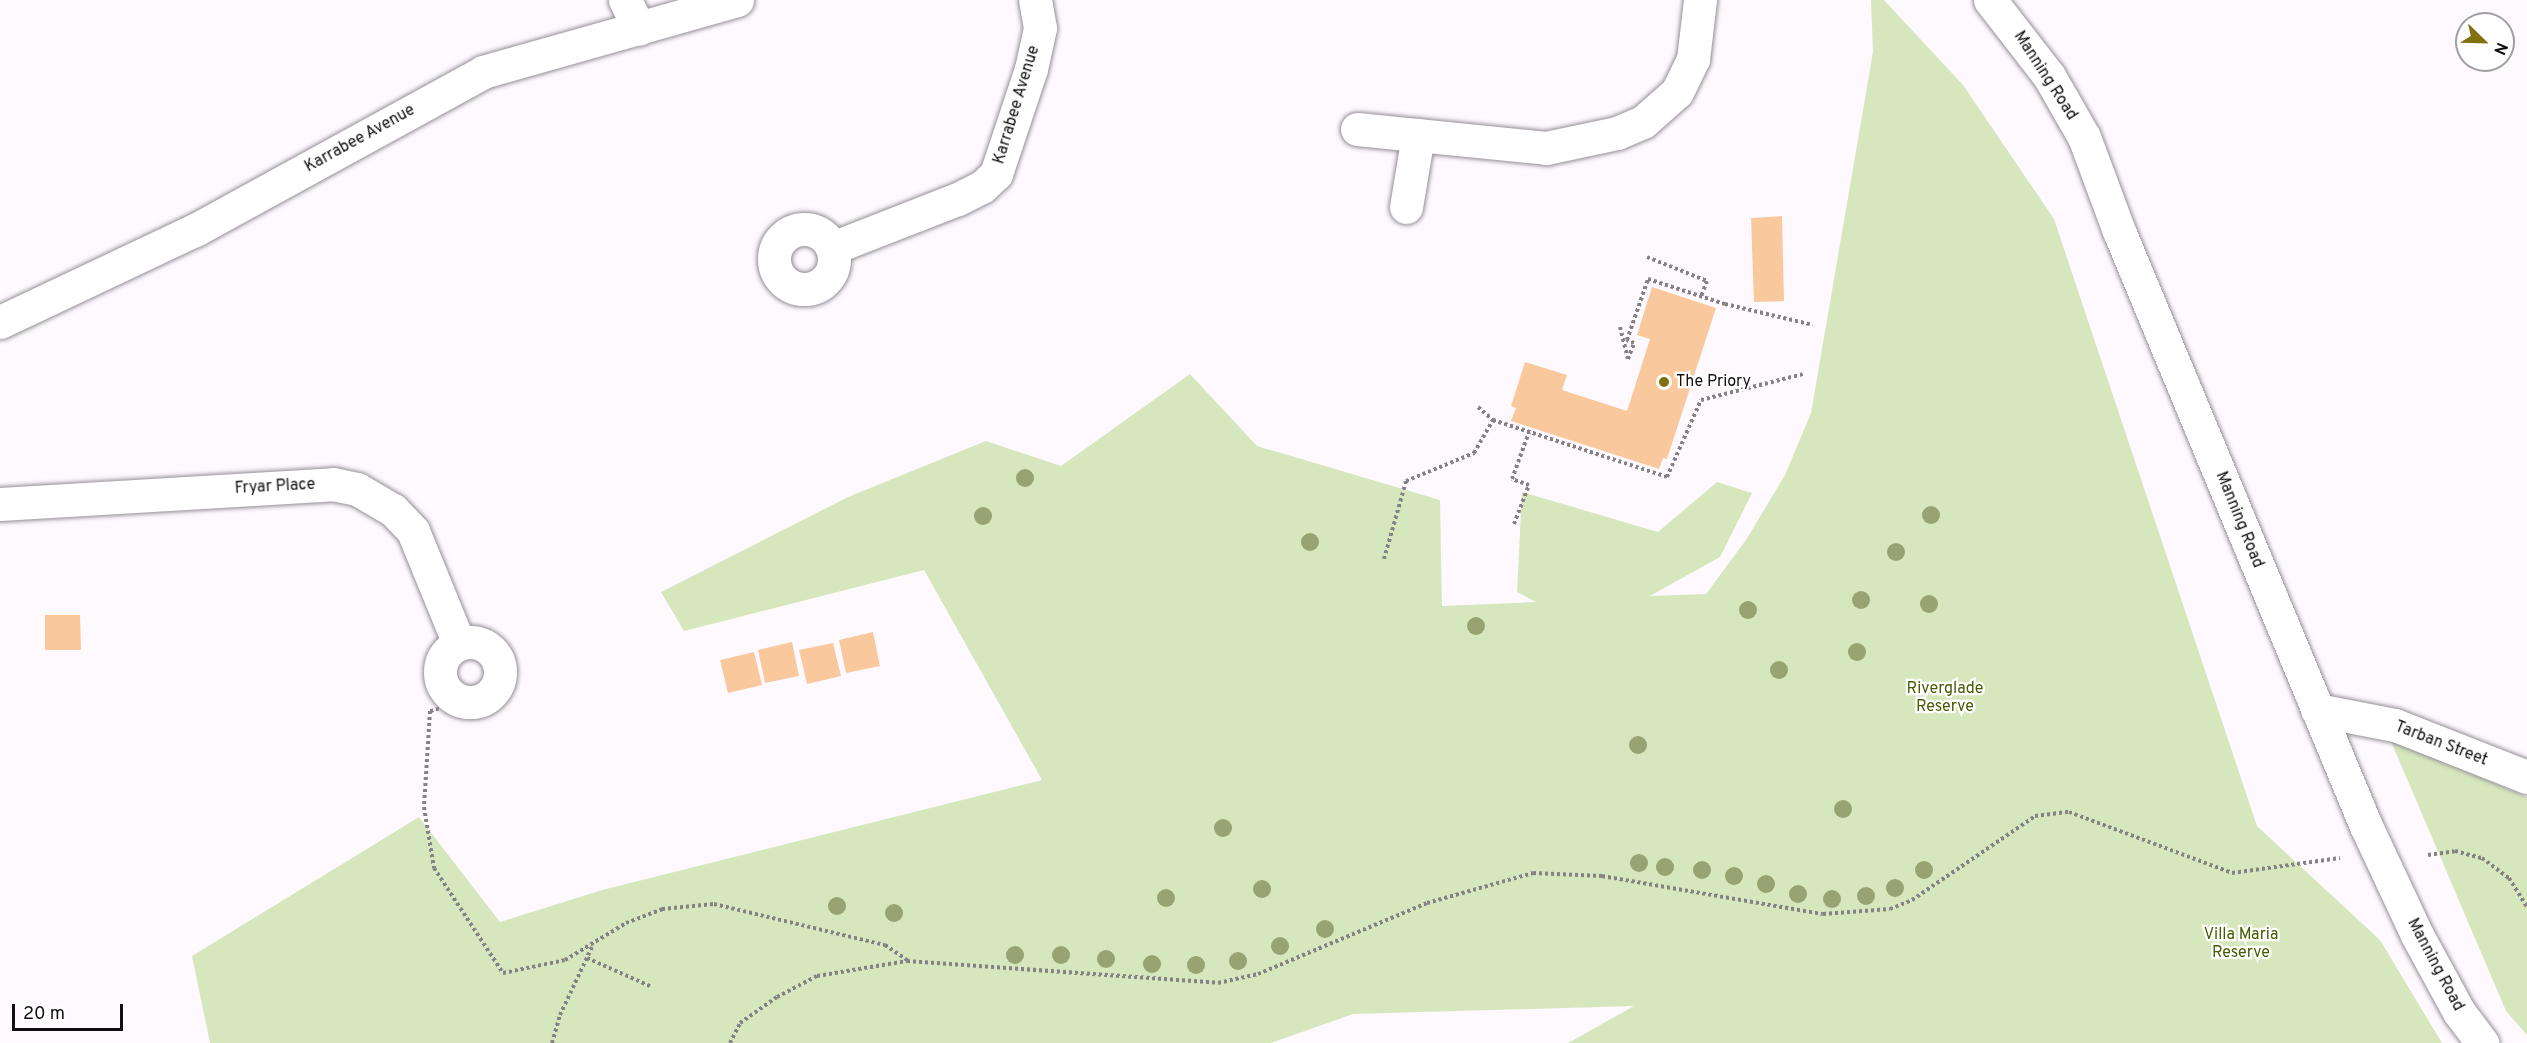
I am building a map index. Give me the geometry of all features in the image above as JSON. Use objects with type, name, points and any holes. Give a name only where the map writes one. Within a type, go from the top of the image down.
[{"type":"street","points":[[625,0],[639,29]]},
{"type":"street","name":"Karrabee Avenue","points":[[0,322],[195,230],[483,72],[736,0]]},
{"type":"street","name":"Karrabee Avenue","points":[[832,248],[958,199],[996,174],[1031,69],[1040,28],[1035,0]]},
{"type":"street","points":[[1357,129],[1546,148],[1617,133],[1643,122],[1677,92],[1693,59],[1700,0]]},
{"type":"street","name":"Manning Road","points":[[1994,1],[2049,76],[2084,137],[2317,710],[2417,935],[2459,1012],[2482,1043]]},
{"type":"street","points":[[1406,207],[1418,135]]},
{"type":"street","name":"Fryar Place","points":[[0,504],[333,484],[357,489],[393,510],[413,531],[459,644]]},
{"type":"street","points":[[480,643],[490,648],[500,666],[501,677],[491,695],[482,701],[462,702],[452,697],[440,679],[443,658],[459,644],[480,643]]},
{"type":"street","name":"Tarban Street","points":[[2317,710],[2396,725],[2527,777]]},
{"type":"path","points":[[1647,257],[1707,281],[1701,297]]},
{"type":"path","points":[[1620,327],[1629,359],[1634,343],[1627,340],[1648,279],[1701,297],[1813,325]]},
{"type":"path","points":[[1478,407],[1493,420],[1667,477],[1701,400],[1803,374]]},
{"type":"path","points":[[1384,559],[1406,481],[1474,453],[1493,420]]},
{"type":"path","points":[[1514,525],[1528,485],[1512,479],[1529,432]]},
{"type":"path","points":[[462,702],[430,711],[424,807],[434,868],[503,973],[565,960],[592,946],[626,923],[662,909],[714,904],[885,945],[907,961]]},
{"type":"path","points":[[729,1043],[740,1023],[777,997],[817,976],[907,961],[1218,983],[1258,974],[1427,903],[1533,873],[1602,876],[1823,914],[1867,913],[1912,900],[2035,816],[2069,812],[2232,873],[2340,857],[2344,866]]},
{"type":"path","points":[[2428,855],[2455,851],[2482,858],[2509,878],[2527,907]]},
{"type":"path","points":[[552,1043],[560,1016],[592,946]]},
{"type":"path","points":[[587,958],[650,986]]},
{"type":"green space","name":"Riverglade Reserve","points":[[1871,0],[1884,0],[1963,85],[2054,219],[2257,826],[2380,940],[2442,1043],[1568,1043],[1634,1006],[1353,1014],[1271,1043],[210,1043],[192,956],[419,817],[500,922],[602,890],[1042,780],[924,570],[684,631],[661,592],[848,497],[986,441],[1061,466],[1190,374],[1257,446],[1440,500],[1442,606],[1536,602],[1517,592],[1522,492],[1658,532],[1717,482],[1752,493],[1720,557],[1650,596],[1706,594],[1746,540],[1785,475],[1811,413],[1873,52]]},
{"type":"green space","points":[[2390,739],[2527,797],[2527,1035],[2506,1011]]},
{"type":"building","points":[[1782,216],[1784,301],[1754,302],[1751,218]]},
{"type":"building","name":"The Priory","points":[[1652,287],[1716,308],[1667,459],[1663,458],[1659,469],[1511,421],[1516,408],[1511,406],[1525,362],[1567,375],[1562,390],[1627,411],[1650,339],[1637,335]]},
{"type":"building","points":[[45,615],[80,615],[81,650],[45,650]]},
{"type":"building","points":[[873,632],[880,666],[846,673],[839,640]]},
{"type":"building","points":[[792,642],[799,676],[765,683],[758,650]]},
{"type":"building","points":[[833,643],[841,676],[807,684],[799,650]]},
{"type":"building","points":[[754,652],[762,685],[728,693],[720,660]]},
{"type":"place","name":"The Priory","points":[[1664,382]]},
{"type":"park label","name":"Villa Maria Reserve","points":[[2241,944]]}]
